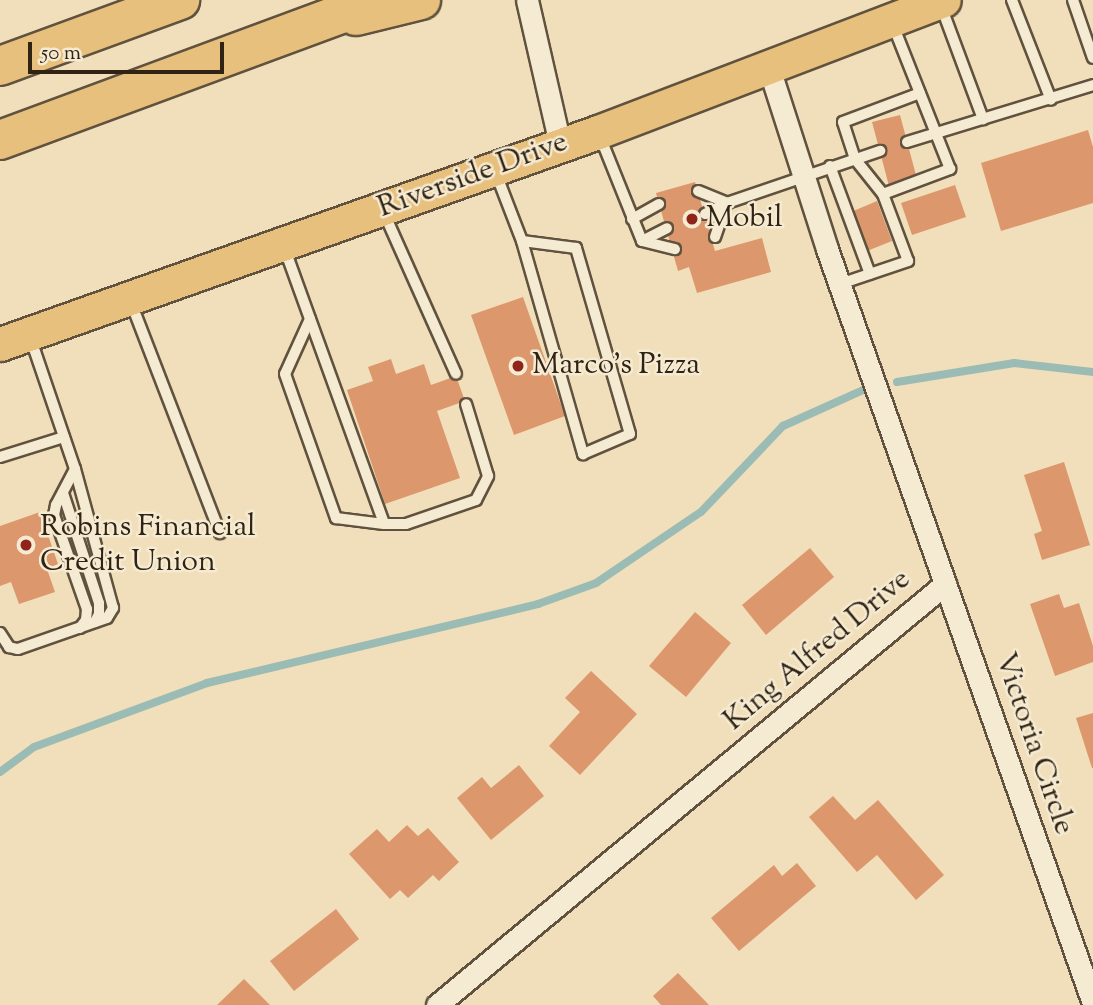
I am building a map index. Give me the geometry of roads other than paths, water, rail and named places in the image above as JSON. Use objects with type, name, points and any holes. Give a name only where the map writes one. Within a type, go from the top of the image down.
[{"type":"highway","points":[[0,66],[180,0]]},
{"type":"highway","points":[[0,140],[379,0]]},
{"type":"highway","points":[[293,32],[421,0]]},
{"type":"main road","name":"Riverside Drive","points":[[14,339],[598,132],[768,65],[942,1]]},
{"type":"street","points":[[527,0],[560,144]]},
{"type":"street","name":"King Alfred Drive","points":[[437,1005],[944,584],[803,175],[768,65]]},
{"type":"street","name":"Victoria Circle","points":[[944,584],[1093,1003]]},
{"type":"lane","points":[[1012,0],[1051,100]]},
{"type":"lane","points":[[1073,0],[1093,58]]},
{"type":"lane","points":[[942,1],[983,119]]},
{"type":"lane","points":[[883,194],[950,169],[891,19]]},
{"type":"lane","points":[[907,142],[1093,85]]},
{"type":"lane","points":[[840,284],[908,261],[883,194],[855,159],[843,122],[920,93]]},
{"type":"lane","points":[[598,132],[642,241]]},
{"type":"lane","points":[[705,214],[803,175],[880,151]]},
{"type":"lane","points":[[830,166],[870,274]]},
{"type":"lane","points":[[494,168],[522,241],[583,454],[630,434],[576,248],[522,241]]},
{"type":"lane","points":[[698,191],[727,203]]},
{"type":"lane","points":[[715,237],[727,203]]},
{"type":"lane","points":[[632,219],[659,204]]},
{"type":"lane","points":[[382,208],[456,374]]},
{"type":"lane","points":[[642,241],[667,228]]},
{"type":"lane","points":[[642,241],[675,249]]},
{"type":"lane","points":[[284,244],[384,524]]},
{"type":"lane","points":[[129,298],[220,533]]},
{"type":"lane","points":[[310,319],[285,374],[336,518],[406,524],[476,500],[488,476],[466,404]]},
{"type":"lane","points":[[0,633],[9,647],[18,649],[111,615],[113,605],[64,437],[14,339]]},
{"type":"lane","points":[[0,457],[64,437]]},
{"type":"lane","points":[[75,469],[54,515],[87,607],[86,620],[80,628]]},
{"type":"lane","points":[[62,493],[99,603],[100,614],[95,622]]},
{"type":"waterway","points":[[897,382],[1014,363],[1093,372]]},
{"type":"waterway","points":[[0,772],[34,747],[207,683],[538,604],[596,583],[701,512],[783,426],[872,386]]},
{"type":"place","name":"Mobil","points":[[692,219]]},
{"type":"place","name":"Marco's Pizza","points":[[518,366]]},
{"type":"place","name":"Robins Financial Credit Union","points":[[26,545]]}]
